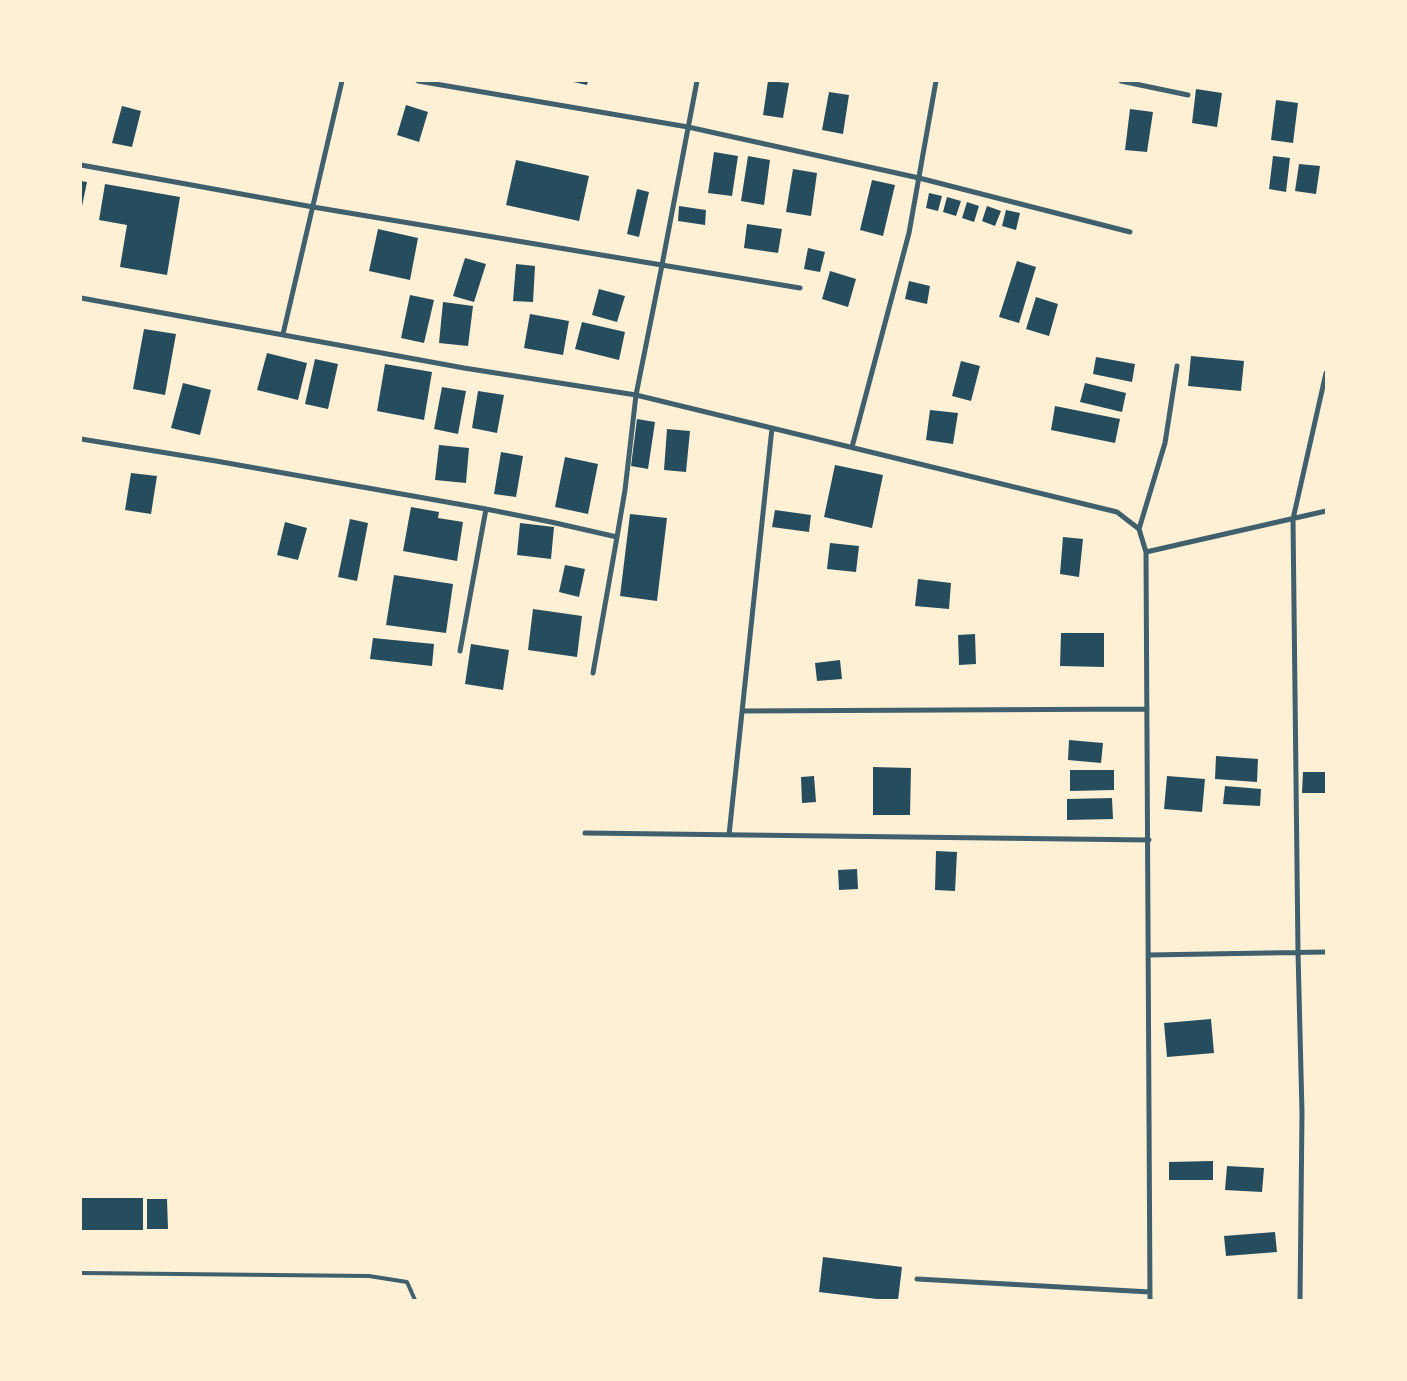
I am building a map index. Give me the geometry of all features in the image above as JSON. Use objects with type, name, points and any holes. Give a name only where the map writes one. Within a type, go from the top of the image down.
[{"type":"street","points":[[283,334],[342,81]]},
{"type":"street","points":[[418,81],[688,127],[919,178],[1130,232]]},
{"type":"street","points":[[593,673],[625,490],[636,395],[697,81]]},
{"type":"street","points":[[852,447],[909,233],[936,81]]},
{"type":"street","points":[[1121,81],[1188,95]]},
{"type":"street","points":[[81,165],[313,207],[800,288]]},
{"type":"street","points":[[81,298],[464,368],[636,395],[1117,512],[1139,529]]},
{"type":"street","points":[[1150,1300],[1146,552],[1139,529],[1165,443],[1178,366]]},
{"type":"street","points":[[1300,1300],[1302,1113],[1298,952],[1293,519],[1326,373]]},
{"type":"street","points":[[729,835],[772,428]]},
{"type":"street","points":[[81,439],[486,509],[617,537]]},
{"type":"street","points":[[460,651],[486,509]]},
{"type":"street","points":[[1146,552],[1326,511]]},
{"type":"street","points":[[742,711],[1147,709]]},
{"type":"street","points":[[585,833],[1149,840]]},
{"type":"street","points":[[1148,955],[1326,952]]},
{"type":"street","points":[[917,1279],[1150,1292]]},
{"type":"lane","points":[[81,1272],[370,1276],[407,1282],[415,1300]]},
{"type":"building","points":[[569,81],[588,81],[587,85]]},
{"type":"building","points":[[768,81],[789,83],[783,118],[763,115]]},
{"type":"building","points":[[1196,89],[1222,93],[1217,127],[1192,123]]},
{"type":"building","points":[[829,92],[849,95],[843,134],[822,130]]},
{"type":"building","points":[[1276,100],[1298,103],[1293,143],[1271,140]]},
{"type":"building","points":[[406,105],[428,112],[419,142],[397,135]]},
{"type":"building","points":[[122,106],[141,111],[132,147],[112,143]]},
{"type":"building","points":[[1130,109],[1153,112],[1147,152],[1125,150]]},
{"type":"building","points":[[714,152],[738,156],[732,196],[708,193]]},
{"type":"building","points":[[748,156],[770,160],[764,205],[741,201]]},
{"type":"building","points":[[1273,156],[1290,158],[1286,192],[1269,189]]},
{"type":"building","points":[[516,160],[589,176],[579,221],[506,205]]},
{"type":"building","points":[[1299,164],[1320,166],[1316,194],[1295,191]]},
{"type":"building","points":[[793,169],[817,173],[811,216],[786,212]]},
{"type":"building","points":[[872,180],[895,185],[883,236],[860,230]]},
{"type":"building","points":[[81,181],[87,182],[82,206],[81,206]]},
{"type":"building","points":[[105,184],[180,197],[167,275],[120,267],[127,225],[99,220]]},
{"type":"building","points":[[637,189],[649,192],[639,237],[627,234]]},
{"type":"building","points":[[929,193],[942,196],[938,211],[926,208]]},
{"type":"building","points":[[947,197],[961,201],[956,216],[943,212]]},
{"type":"building","points":[[967,202],[979,206],[974,222],[962,218]]},
{"type":"building","points":[[679,206],[706,210],[705,225],[678,221]]},
{"type":"building","points":[[987,206],[1001,211],[995,226],[982,221]]},
{"type":"building","points":[[1006,210],[1020,213],[1016,230],[1002,226]]},
{"type":"building","points":[[747,224],[782,229],[778,253],[744,248]]},
{"type":"building","points":[[378,229],[418,238],[410,280],[369,271]]},
{"type":"building","points":[[808,248],[825,252],[820,272],[804,269]]},
{"type":"building","points":[[465,258],[486,264],[474,302],[453,296]]},
{"type":"building","points":[[1017,261],[1036,267],[1019,323],[999,317]]},
{"type":"building","points":[[516,264],[535,266],[533,302],[513,301]]},
{"type":"building","points":[[830,271],[856,279],[848,307],[822,299]]},
{"type":"building","points":[[909,281],[930,286],[927,304],[905,299]]},
{"type":"building","points":[[599,289],[625,296],[617,322],[592,315]]},
{"type":"building","points":[[410,295],[434,300],[424,343],[401,338]]},
{"type":"building","points":[[1036,297],[1058,304],[1049,336],[1026,329]]},
{"type":"building","points":[[443,302],[473,306],[468,346],[439,343]]},
{"type":"building","points":[[530,314],[569,321],[563,355],[524,348]]},
{"type":"building","points":[[582,322],[625,332],[619,360],[575,349]]},
{"type":"building","points":[[144,329],[176,334],[165,395],[133,389]]},
{"type":"building","points":[[267,353],[307,363],[298,400],[257,390]]},
{"type":"building","points":[[1191,356],[1244,361],[1241,391],[1188,386]]},
{"type":"building","points":[[1096,357],[1135,364],[1132,382],[1093,374]]},
{"type":"building","points":[[315,359],[338,364],[328,409],[305,404]]},
{"type":"building","points":[[961,361],[980,366],[971,401],[952,396]]},
{"type":"building","points":[[385,364],[432,372],[424,420],[377,411]]},
{"type":"building","points":[[183,383],[211,390],[200,435],[171,428]]},
{"type":"building","points":[[1085,383],[1126,393],[1122,412],[1080,402]]},
{"type":"building","points":[[442,387],[466,391],[458,434],[434,429]]},
{"type":"building","points":[[478,391],[504,395],[497,433],[472,428]]},
{"type":"building","points":[[1055,406],[1120,419],[1115,443],[1051,430]]},
{"type":"building","points":[[930,410],[958,413],[953,444],[926,440]]},
{"type":"building","points":[[637,419],[655,422],[648,469],[631,466]]},
{"type":"building","points":[[667,429],[690,431],[686,472],[664,470]]},
{"type":"building","points":[[439,445],[469,448],[466,483],[435,480]]},
{"type":"building","points":[[501,452],[523,456],[516,497],[494,494]]},
{"type":"building","points":[[565,457],[598,464],[588,514],[555,507]]},
{"type":"building","points":[[835,465],[883,475],[872,528],[824,517]]},
{"type":"building","points":[[131,473],[157,476],[151,514],[125,510]]},
{"type":"building","points":[[411,507],[439,512],[438,518],[463,522],[457,561],[403,551]]},
{"type":"building","points":[[775,510],[811,515],[809,532],[772,527]]},
{"type":"building","points":[[630,514],[667,518],[657,601],[620,596]]},
{"type":"building","points":[[350,519],[368,523],[357,581],[338,577]]},
{"type":"building","points":[[285,522],[307,528],[298,560],[277,555]]},
{"type":"building","points":[[520,523],[554,527],[551,559],[517,555]]},
{"type":"building","points":[[1063,537],[1083,539],[1079,577],[1060,574]]},
{"type":"building","points":[[830,543],[859,546],[856,572],[827,569]]},
{"type":"building","points":[[565,565],[585,569],[579,597],[559,592]]},
{"type":"building","points":[[394,575],[453,584],[446,633],[386,625]]},
{"type":"building","points":[[918,579],[951,583],[949,609],[915,606]]},
{"type":"building","points":[[533,609],[582,616],[577,657],[528,650]]},
{"type":"building","points":[[1061,633],[1104,633],[1104,667],[1060,666]]},
{"type":"building","points":[[975,634],[976,664],[959,665],[958,635]]},
{"type":"building","points":[[373,638],[434,644],[432,666],[370,659]]},
{"type":"building","points":[[471,644],[509,650],[503,690],[465,684]]},
{"type":"building","points":[[840,660],[842,679],[817,681],[815,663]]},
{"type":"building","points":[[1069,740],[1103,743],[1101,763],[1068,760]]},
{"type":"building","points":[[1216,756],[1258,759],[1257,782],[1215,779]]},
{"type":"building","points":[[873,767],[911,768],[910,815],[873,815]]},
{"type":"building","points":[[1070,770],[1114,770],[1114,790],[1070,791]]},
{"type":"building","points":[[1303,772],[1326,772],[1326,793],[1302,793]]},
{"type":"building","points":[[814,776],[816,802],[802,803],[801,777]]},
{"type":"building","points":[[1167,776],[1205,779],[1202,812],[1164,809]]},
{"type":"building","points":[[1225,786],[1261,789],[1260,806],[1223,804]]},
{"type":"building","points":[[1112,798],[1113,819],[1067,820],[1067,799]]},
{"type":"building","points":[[936,851],[957,852],[955,891],[935,890]]},
{"type":"building","points":[[857,869],[858,889],[839,890],[838,870]]},
{"type":"building","points":[[1211,1019],[1214,1053],[1167,1057],[1164,1023]]},
{"type":"building","points":[[1213,1161],[1213,1180],[1169,1180],[1169,1162]]},
{"type":"building","points":[[1227,1166],[1264,1168],[1262,1192],[1225,1190]]},
{"type":"building","points":[[81,1198],[143,1198],[143,1230],[81,1230]]},
{"type":"building","points":[[147,1199],[167,1199],[168,1229],[147,1229]]},
{"type":"building","points":[[1275,1232],[1277,1252],[1226,1256],[1224,1236]]},
{"type":"building","points":[[823,1257],[902,1267],[898,1300],[819,1292]]}]
